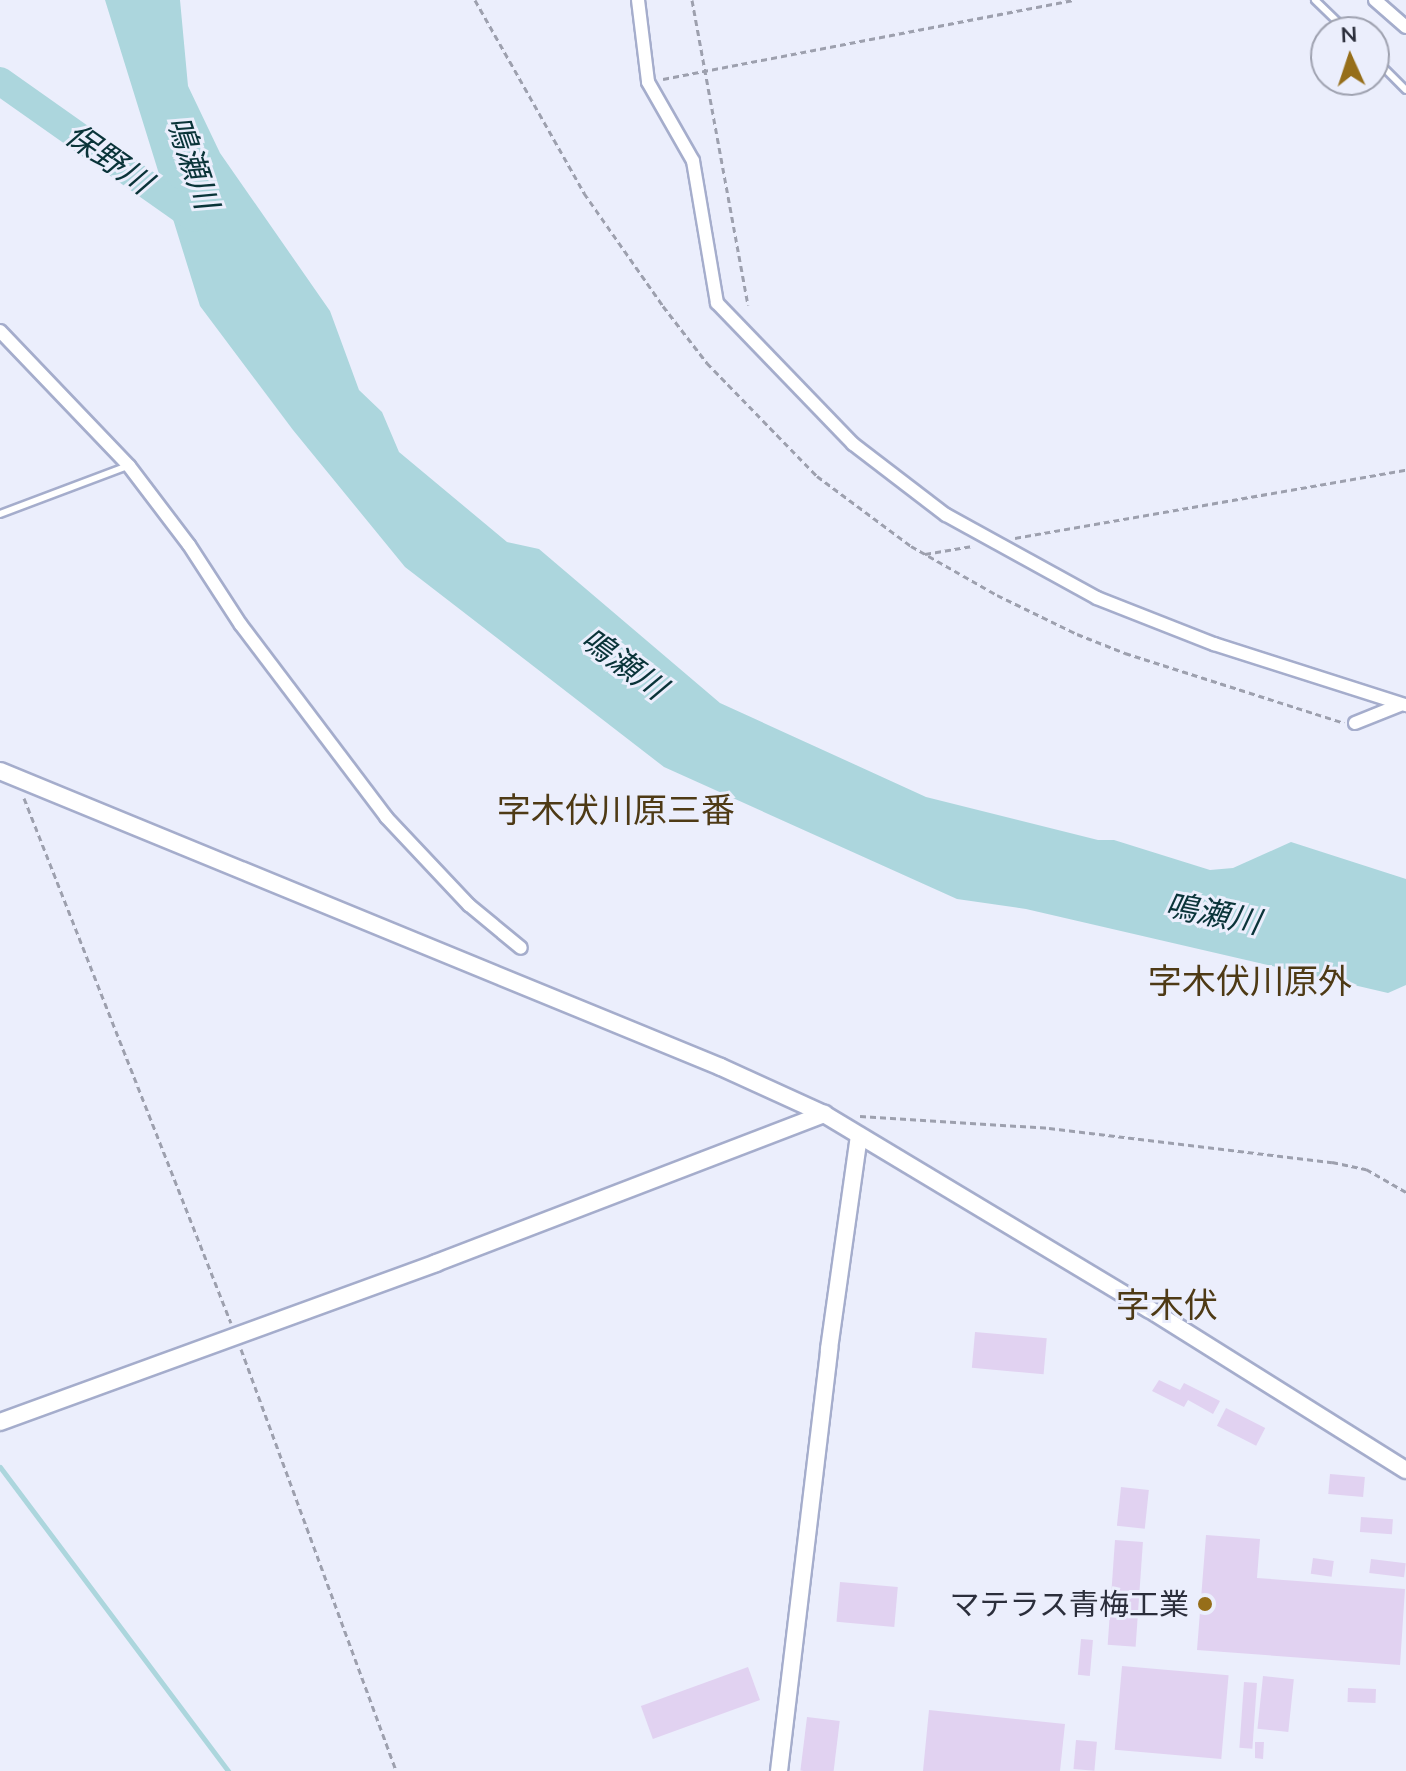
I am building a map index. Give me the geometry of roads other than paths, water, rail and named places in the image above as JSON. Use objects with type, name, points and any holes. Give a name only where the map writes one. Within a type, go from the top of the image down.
[{"type":"street","points":[[638,0],[648,82],[693,161],[717,303],[853,444],[946,515],[990,542],[1097,598],[1214,644],[1406,705]]},
{"type":"street","points":[[1375,0],[1406,27]]},
{"type":"street","points":[[0,331],[129,466],[189,545],[241,625],[386,817],[469,905],[521,948]]},
{"type":"street","points":[[1355,723],[1368,715],[1406,705]]},
{"type":"street","points":[[0,771],[721,1067],[824,1114],[1136,1301],[1406,1470]]},
{"type":"street","points":[[0,1422],[436,1263],[824,1114]]},
{"type":"street","points":[[779,1771],[829,1349],[859,1136]]},
{"type":"lane","points":[[1315,0],[1332,16]]},
{"type":"lane","points":[[1390,74],[1406,90]]},
{"type":"lane","points":[[0,514],[129,466]]},
{"type":"water","name":"鳴瀬川","points":[[105,0],[180,0],[188,86],[220,153],[330,311],[359,390],[382,412],[399,452],[507,542],[539,549],[720,703],[926,797],[1098,840],[1114,840],[1210,870],[1233,868],[1291,842],[1406,879],[1406,985],[1388,993],[1026,909],[957,899],[664,767],[405,567],[293,430],[200,306]]},
{"type":"waterway","name":"保野川","points":[[0,81],[194,218]]},
{"type":"waterway","points":[[0,1467],[228,1771]]},
{"type":"place","name":"マテラス青梅工業","points":[[1205,1604]]},
{"type":"district","name":"字木伏川原三番","points":[[616,810]]},
{"type":"district","name":"字木伏川原外","points":[[1250,981]]},
{"type":"district","name":"字木伏","points":[[1167,1305]]}]
